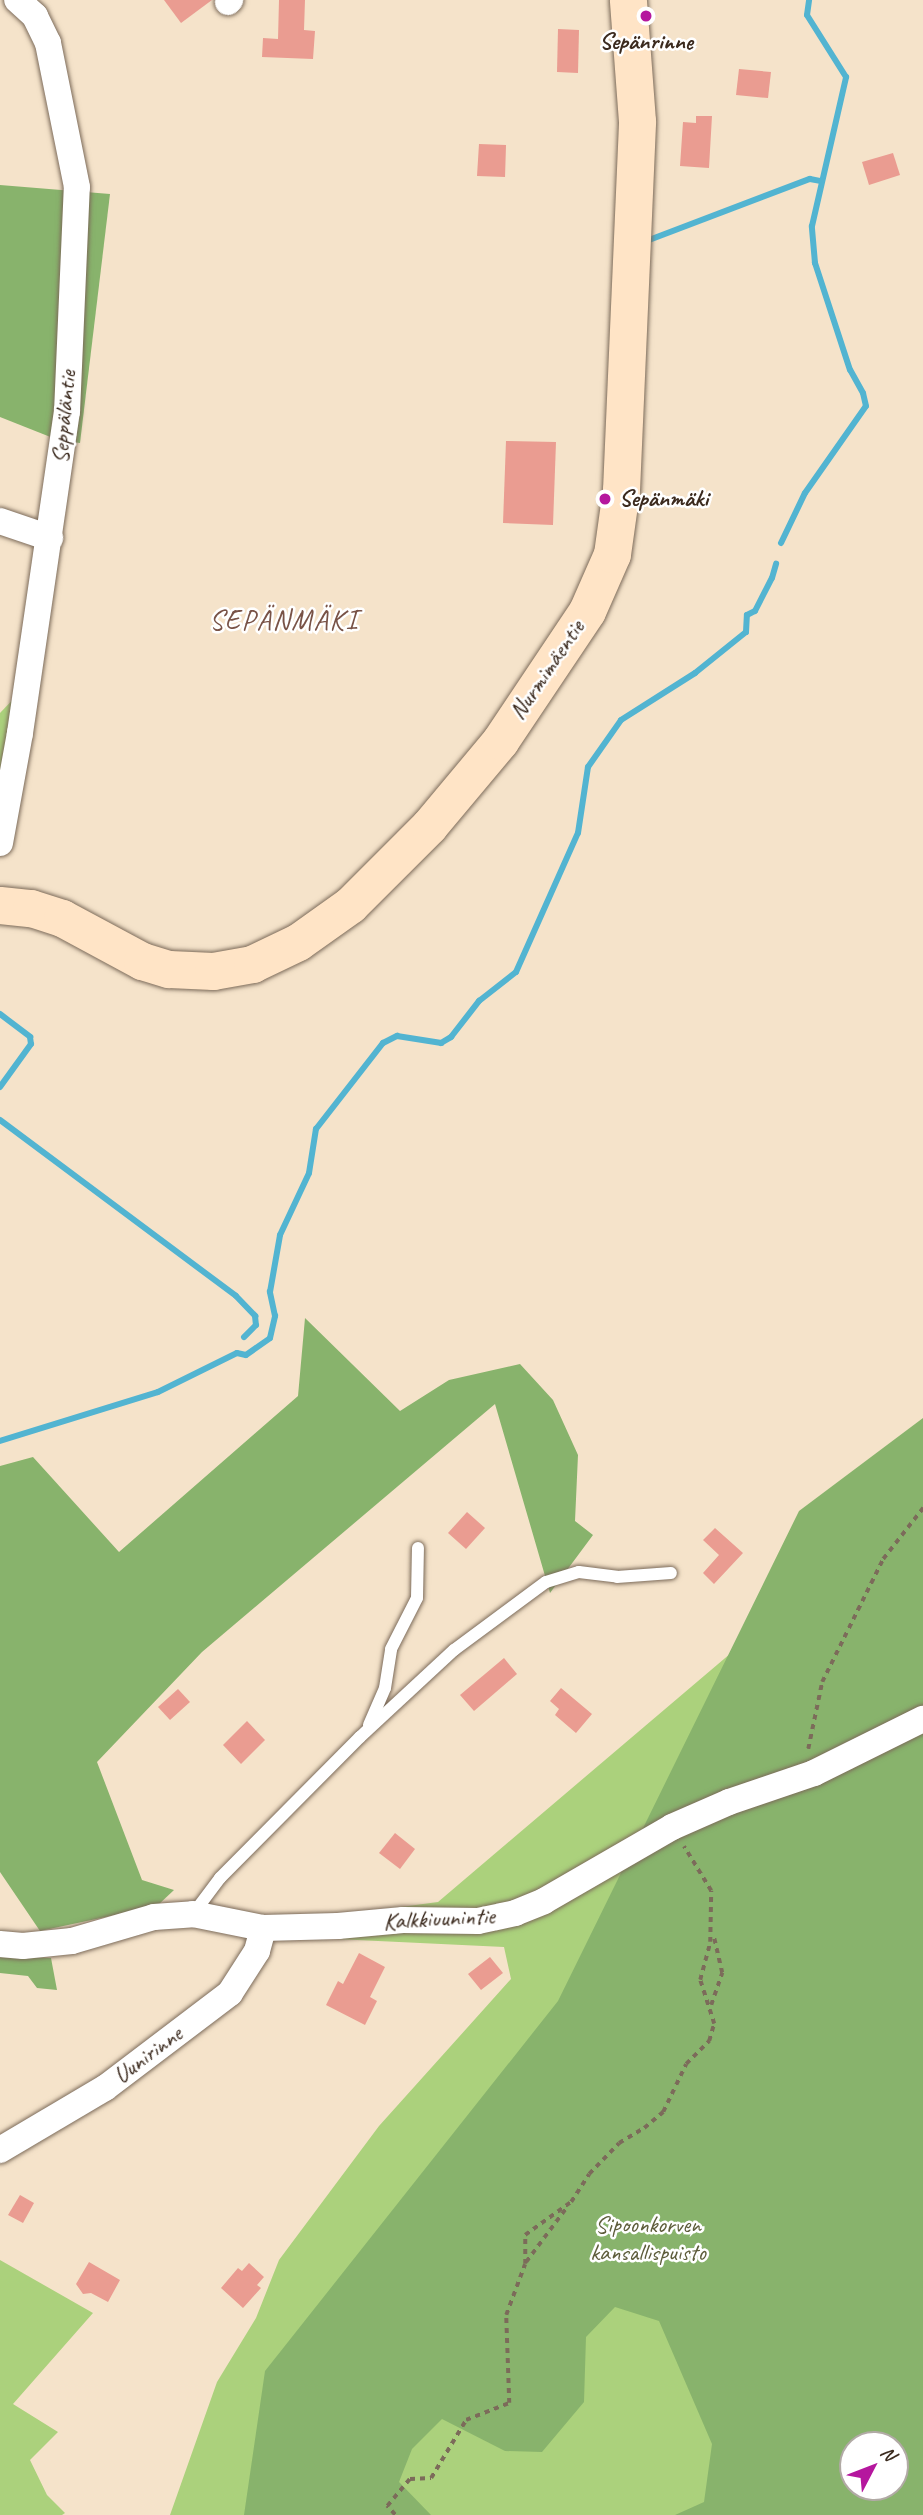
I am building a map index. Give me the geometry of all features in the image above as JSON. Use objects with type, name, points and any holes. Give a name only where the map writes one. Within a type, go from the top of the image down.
[{"type":"street","name":"Seppäläntie","points":[[0,843],[50,538],[67,412],[77,187],[48,43],[35,16],[17,0]]},
{"type":"street","name":"Nurmimäentie","points":[[0,905],[31,908],[62,918],[142,961],[169,969],[213,971],[251,964],[298,942],[350,905],[429,826],[500,741],[587,611],[612,554],[621,490],[637,121],[628,0]]},
{"type":"street","points":[[0,521],[50,538]]},
{"type":"street","name":"Kalkkiuunintie","points":[[0,1944],[23,1946],[72,1941],[154,1917],[193,1914],[263,1928],[338,1926],[403,1920],[478,1921],[515,1913],[544,1900],[672,1827],[729,1802],[826,1768],[923,1719]]},
{"type":"street","name":"Uunirinne","points":[[0,2150],[105,2088],[230,1993],[257,1951],[263,1928]]},
{"type":"lane","points":[[360,1737],[370,1723],[385,1688],[391,1649],[417,1598],[418,1548]]},
{"type":"lane","points":[[193,1914],[220,1878],[360,1737],[454,1650],[546,1582],[579,1572],[617,1577],[671,1573]]},
{"type":"path","points":[[806,1757],[822,1682],[883,1559],[923,1508]]},
{"type":"path","points":[[396,2515],[387,2506],[410,2479],[431,2478],[466,2420],[509,2403],[506,2315],[525,2264],[589,2174],[619,2143],[644,2128],[663,2112],[686,2064],[709,2041],[714,2024],[700,1980],[711,1928],[711,1891],[672,1827]]},
{"type":"path","points":[[710,2007],[722,1973],[711,1928]]},
{"type":"path","points":[[525,2264],[525,2235],[571,2202]]},
{"type":"green space","points":[[0,185],[110,194],[80,443],[58,440],[0,417]]},
{"type":"green space","points":[[20,692],[0,789],[0,713]]},
{"type":"green space","points":[[305,1318],[400,1411],[449,1380],[520,1364],[553,1400],[578,1455],[575,1521],[593,1535],[550,1593],[495,1404],[202,1652],[97,1762],[142,1880],[174,1890],[157,1906],[40,1931],[0,1872],[0,1466],[33,1457],[119,1552],[298,1396]]},
{"type":"green space","name":"Sipoonkorven kansallispuisto","points":[[923,1418],[923,2515],[675,2515],[704,2502],[712,2444],[659,2321],[615,2307],[586,2337],[584,2402],[542,2452],[505,2451],[442,2419],[412,2449],[399,2482],[431,2515],[244,2515],[265,2371],[558,2001],[799,1511]]},
{"type":"green space","name":"Sipoonkorven kansallispuisto","points":[[798,1596],[923,2515],[170,2515],[217,2382],[256,2318],[279,2260],[379,2126],[511,1979],[504,1947],[294,1937],[289,1922],[438,1902]]},
{"type":"green space","points":[[0,1952],[51,1958],[57,1990],[37,1988],[28,1976],[0,1973]]},
{"type":"green space","points":[[0,2260],[93,2313],[13,2404],[58,2432],[30,2460],[47,2495],[65,2513],[62,2515],[0,2515]]},
{"type":"building","points":[[164,0],[212,0],[181,23]]},
{"type":"building","points":[[279,0],[305,0],[304,30],[315,31],[313,59],[262,57],[263,38],[278,39]]},
{"type":"building","points":[[558,29],[579,30],[578,73],[557,72]]},
{"type":"building","points":[[739,69],[771,72],[768,98],[736,95]]},
{"type":"building","points":[[696,116],[712,116],[709,168],[680,166],[683,122],[696,123]]},
{"type":"building","points":[[479,144],[506,145],[505,177],[477,176]]},
{"type":"building","points":[[893,153],[900,175],[869,185],[862,162]]},
{"type":"building","points":[[506,441],[556,442],[553,525],[503,523]]},
{"type":"building","points":[[467,1512],[485,1528],[466,1549],[448,1533]]},
{"type":"building","points":[[715,1528],[743,1553],[714,1584],[703,1573],[719,1555],[703,1540]]},
{"type":"building","points":[[504,1658],[517,1674],[474,1711],[460,1695]]},
{"type":"building","points":[[561,1688],[592,1714],[576,1733],[555,1715],[559,1709],[550,1701]]},
{"type":"building","points":[[178,1689],[190,1702],[170,1720],[158,1707]]},
{"type":"building","points":[[247,1721],[265,1740],[241,1764],[223,1745]]},
{"type":"building","points":[[395,1833],[415,1849],[400,1869],[379,1853]]},
{"type":"building","points":[[359,1953],[385,1967],[370,1997],[377,2001],[365,2025],[326,2005],[338,1981],[343,1984]]},
{"type":"building","points":[[490,1957],[503,1973],[481,1990],[468,1974]]},
{"type":"building","points":[[20,2195],[34,2203],[23,2223],[8,2215]]},
{"type":"building","points":[[89,2262],[120,2280],[108,2302],[91,2293],[83,2294],[76,2284]]},
{"type":"building","points":[[249,2263],[264,2277],[257,2285],[261,2288],[243,2308],[221,2288],[238,2268],[242,2271]]},
{"type":"waterway","points":[[781,543],[805,493],[866,406],[863,393],[850,370],[815,263],[812,226],[846,77],[807,15],[809,0]]},
{"type":"waterway","points":[[649,240],[810,179],[820,181]]},
{"type":"waterway","points":[[0,1441],[158,1392],[237,1353],[246,1355],[270,1338],[275,1316],[270,1292],[280,1235],[309,1173],[316,1129],[383,1043],[397,1036],[441,1043],[451,1037],[479,1001],[516,972],[578,833],[588,767],[621,720],[695,673],[746,632],[747,615],[755,611],[776,564]]},
{"type":"waterway","points":[[0,1014],[30,1037],[31,1044],[0,1087]]},
{"type":"waterway","points":[[0,1120],[236,1296],[255,1316],[256,1325],[244,1337]]},
{"type":"place","name":"Sepänrinne","points":[[646,16]]},
{"type":"place","name":"Sepänmäki","points":[[605,499]]},
{"type":"district","name":"SEPÄNMÄKI","points":[[284,620]]}]
